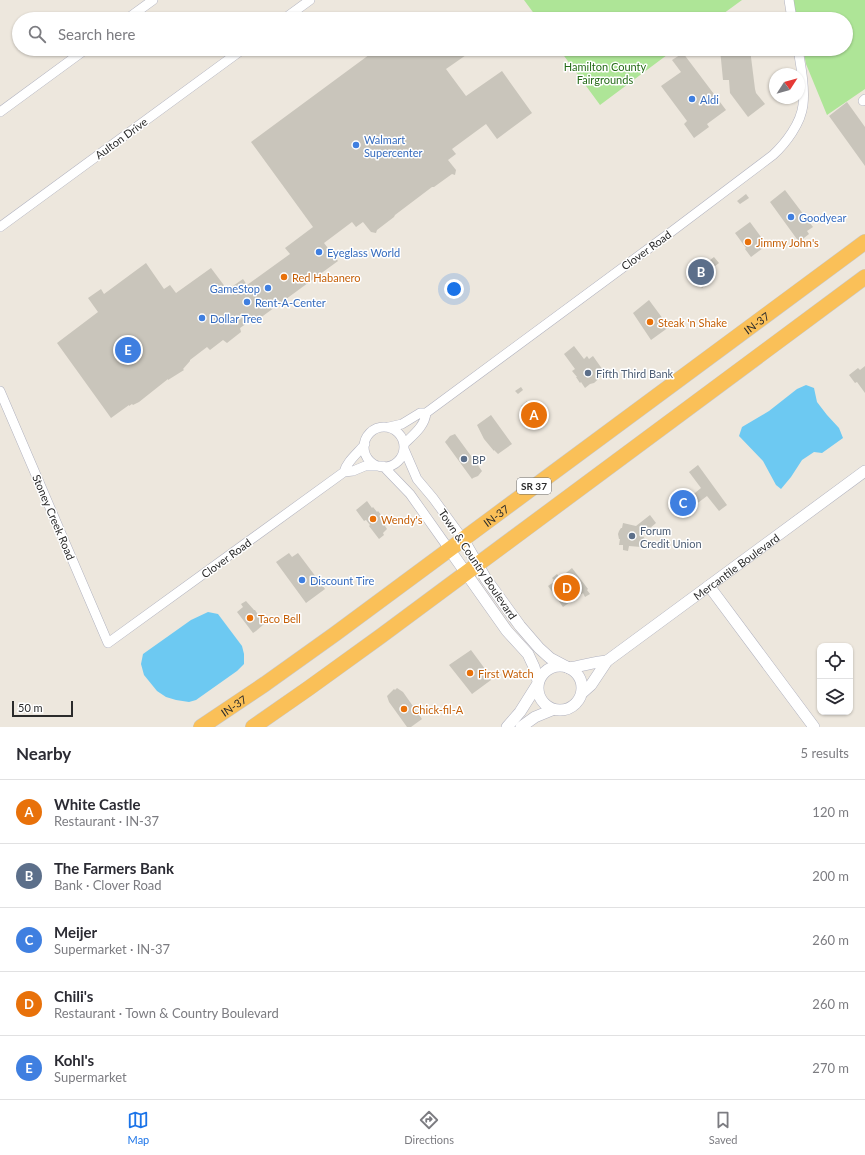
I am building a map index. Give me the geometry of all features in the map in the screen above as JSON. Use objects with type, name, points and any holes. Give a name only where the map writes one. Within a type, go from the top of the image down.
[{"type":"highway","name":"IN-37","points":[[201,727],[328,639],[865,242]]},
{"type":"highway","name":"SR 37","points":[[253,727],[333,671],[865,277]]},
{"type":"street","points":[[137,12],[153,0]]},
{"type":"street","points":[[294,12],[310,0]]},
{"type":"street","points":[[789,0],[791,12]]},
{"type":"street","points":[[0,112],[76,56]]},
{"type":"street","name":"Aulton Drive","points":[[0,227],[233,56]]},
{"type":"street","name":"Clover Road","points":[[390,428],[402,424],[420,413],[426,412],[671,232],[779,149],[798,122],[803,107],[804,91],[799,56]]},
{"type":"street","name":"Stoney Creek Road","points":[[0,391],[108,644]]},
{"type":"street","name":"Clover Road","points":[[404,446],[423,423],[426,418],[426,412]]},
{"type":"street","points":[[377,428],[390,428],[398,432],[401,436],[404,446],[402,454],[399,460],[389,466],[375,464],[370,461],[365,450],[367,436],[377,428]]},
{"type":"street","name":"Clover Road","points":[[344,472],[348,463],[365,444]]},
{"type":"street","name":"Town & Country Boulevard","points":[[404,446],[417,479],[463,539],[472,568],[507,630],[528,654],[534,667],[538,683]]},
{"type":"street","name":"Clover Road","points":[[108,644],[344,472],[353,471],[365,466],[382,466]]},
{"type":"street","name":"Town & Country Boulevard","points":[[382,466],[410,494],[449,549],[486,579],[539,648],[550,658],[568,667]]},
{"type":"street","name":"Mercantile Boulevard","points":[[582,693],[591,685],[606,661],[865,471]]},
{"type":"street","points":[[709,586],[814,727]]},
{"type":"street","name":"Mercantile Boulevard","points":[[568,667],[606,661]]},
{"type":"street","points":[[507,727],[520,712],[543,673],[554,666],[568,667],[575,672],[580,678],[582,685],[582,693],[576,703],[570,708],[563,710],[552,710],[535,717],[521,727]]},
{"type":"street","points":[[538,683],[538,691],[543,704],[552,710]]},
{"type":"green space","points":[[524,0],[742,0],[726,12],[533,12]]},
{"type":"green space","points":[[793,0],[865,0],[865,89],[827,115],[806,64],[804,56],[853,56],[853,12],[796,12]]},
{"type":"green space","name":"Hamilton County Fairgrounds","points":[[564,56],[666,56],[600,105]]},
{"type":"water","points":[[806,385],[814,388],[817,402],[839,428],[843,438],[822,453],[814,452],[802,460],[781,489],[776,485],[763,461],[739,436],[742,427],[769,411],[797,389]]},
{"type":"water","points":[[208,612],[218,614],[242,646],[244,664],[237,671],[196,700],[189,702],[166,697],[157,691],[144,675],[141,664],[143,654],[191,620]]},
{"type":"building","points":[[368,56],[465,56],[446,69],[466,96],[502,71],[532,113],[497,139],[486,124],[452,149],[456,154],[448,160],[456,170],[455,175],[452,174],[432,187],[395,215],[377,230],[376,233],[371,232],[363,222],[356,227],[352,222],[324,243],[338,261],[252,324],[250,321],[240,328],[241,332],[227,343],[223,340],[210,350],[207,347],[190,360],[183,369],[184,370],[168,379],[139,402],[129,405],[111,418],[57,343],[98,312],[88,298],[101,289],[104,294],[146,263],[164,289],[170,285],[176,293],[211,268],[226,288],[228,286],[230,288],[243,279],[247,285],[290,254],[285,248],[313,227],[251,142]]},
{"type":"building","points":[[678,56],[685,56],[726,110],[707,124],[709,127],[694,138],[684,124],[687,121],[661,86],[681,72],[672,60]]},
{"type":"building","points":[[721,56],[751,56],[756,93],[765,104],[748,117],[730,93],[729,80],[723,80]]},
{"type":"building","points":[[847,102],[865,127],[865,166],[829,116]]},
{"type":"building","points":[[785,190],[813,227],[807,231],[809,234],[799,242],[770,202]]},
{"type":"building","points":[[746,194],[749,198],[740,204],[737,201]]},
{"type":"building","points":[[750,222],[767,245],[751,257],[735,233]]},
{"type":"building","points":[[700,257],[705,264],[714,257],[719,263],[710,270],[715,277],[702,288],[687,266]]},
{"type":"building","points":[[649,300],[669,327],[651,340],[633,313]]},
{"type":"building","points":[[574,346],[584,359],[587,356],[589,359],[593,356],[605,373],[594,383],[585,388],[572,371],[575,369],[564,354]]},
{"type":"building","points":[[865,366],[865,393],[857,382],[855,383],[849,375],[858,368],[860,370]]},
{"type":"building","points":[[521,387],[523,390],[518,394],[515,391]]},
{"type":"building","points":[[527,401],[530,406],[534,403],[546,419],[535,427],[521,406]]},
{"type":"building","points":[[491,415],[512,444],[498,454],[484,439],[477,425]]},
{"type":"building","points":[[455,434],[482,471],[478,476],[472,479],[445,442],[450,436]]},
{"type":"building","points":[[698,465],[727,505],[719,511],[707,496],[695,505],[697,507],[684,517],[670,497],[683,488],[690,497],[701,488],[689,472]]},
{"type":"building","points":[[367,501],[372,508],[373,507],[377,512],[378,511],[382,516],[380,517],[386,524],[385,526],[387,529],[383,533],[384,535],[379,539],[369,526],[370,525],[366,520],[364,521],[356,510]]},
{"type":"building","points":[[650,515],[656,523],[642,535],[647,541],[642,541],[641,547],[629,546],[628,551],[623,550],[623,545],[619,545],[620,539],[618,534],[623,523],[636,526]]},
{"type":"building","points":[[289,553],[292,557],[298,553],[325,589],[306,603],[276,562]]},
{"type":"building","points":[[572,568],[588,589],[587,590],[590,594],[585,597],[583,593],[563,607],[548,586],[554,582],[552,578],[557,574],[561,577]]},
{"type":"building","points":[[246,601],[255,610],[264,624],[253,633],[237,612],[243,607],[241,604]]},
{"type":"building","points":[[471,650],[491,677],[489,678],[491,680],[472,694],[449,665]]},
{"type":"building","points":[[397,688],[403,692],[422,719],[411,727],[407,727],[389,702],[387,696]]},
{"type":"place","name":"Aldi","points":[[692,99]]},
{"type":"place","name":"Walmart Supercenter","points":[[356,145]]},
{"type":"place","name":"Goodyear","points":[[791,217]]},
{"type":"place","name":"Jimmy John's","points":[[748,242]]},
{"type":"place","name":"Eyeglass World","points":[[319,252]]},
{"type":"place","name":"The Farmers Bank","points":[[701,272]]},
{"type":"place","name":"Red Habanero","points":[[284,277]]},
{"type":"place","name":"GameStop","points":[[268,288]]},
{"type":"place","name":"Rent-A-Center","points":[[247,302]]},
{"type":"place","name":"Dollar Tree","points":[[202,318]]},
{"type":"place","name":"Steak 'n Shake","points":[[650,322]]},
{"type":"place","name":"Kohl's","points":[[128,350]]},
{"type":"place","name":"Fifth Third Bank","points":[[588,373]]},
{"type":"place","name":"White Castle","points":[[534,415]]},
{"type":"place","name":"BP","points":[[464,459]]},
{"type":"place","name":"Meijer","points":[[683,503]]},
{"type":"place","name":"Wendy's","points":[[373,519]]},
{"type":"place","name":"Forum Credit Union","points":[[632,536]]},
{"type":"place","name":"Discount Tire","points":[[302,580]]},
{"type":"place","name":"Chili's","points":[[567,588]]},
{"type":"place","name":"Taco Bell","points":[[250,618]]},
{"type":"place","name":"First Watch","points":[[470,673]]},
{"type":"place","name":"Chick-fil-A","points":[[404,709]]}]
